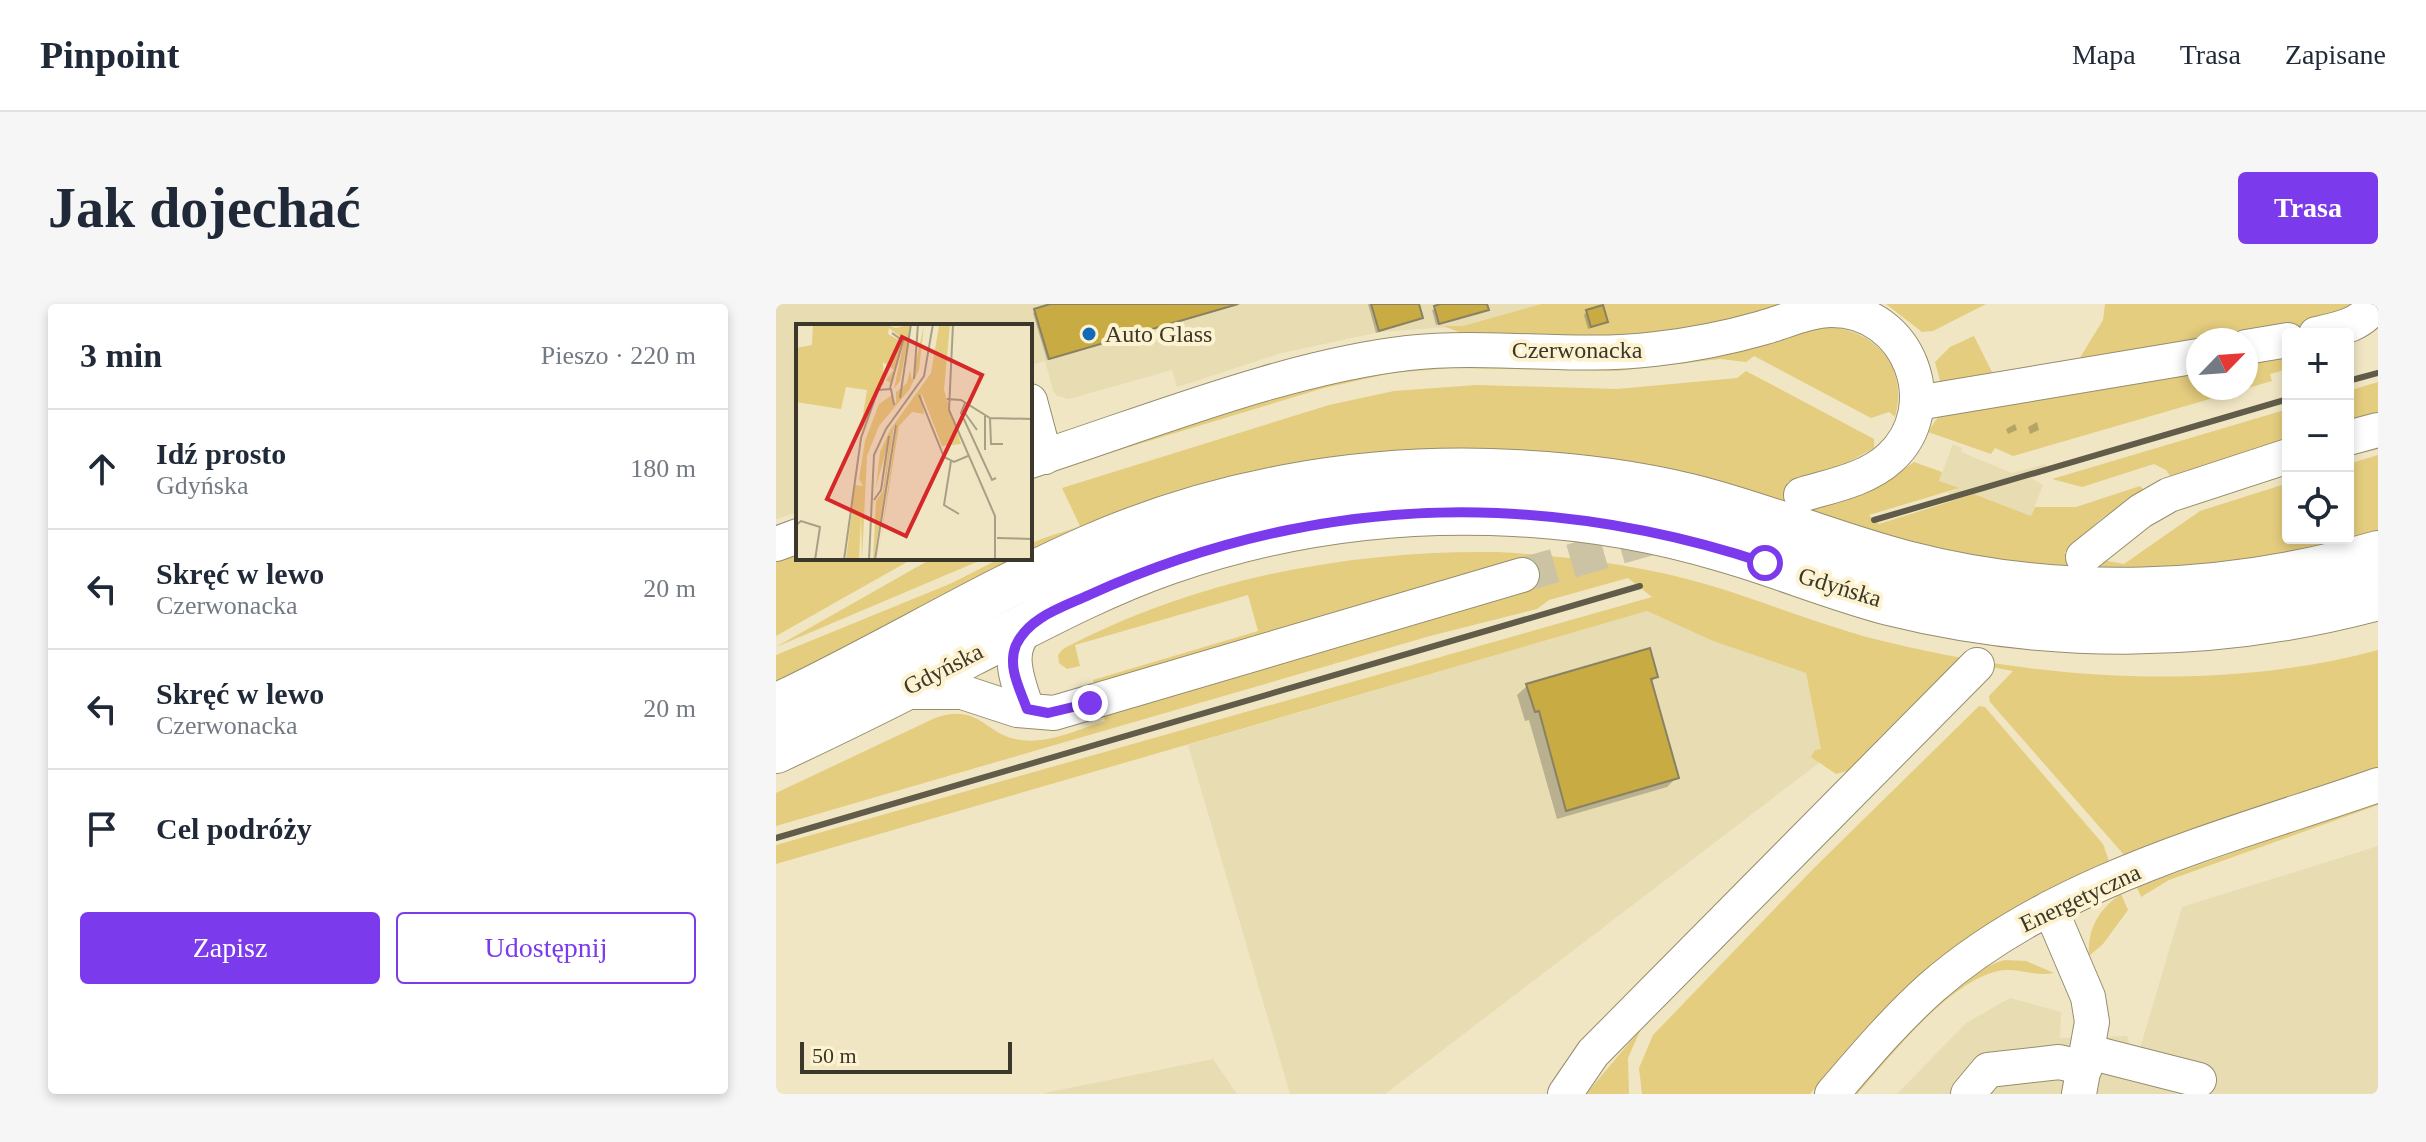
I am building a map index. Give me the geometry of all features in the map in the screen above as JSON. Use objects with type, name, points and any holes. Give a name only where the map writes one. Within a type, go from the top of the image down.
[{"type":"main road","name":"Gdyńska","points":[[776,706],[1095,545],[1239,498],[1377,474],[1491,471],[1567,475],[1642,486],[1739,510],[1910,564],[2037,585],[2140,589],[2217,585],[2306,571],[2378,553]]},
{"type":"main road","name":"Gdyńska","points":[[776,751],[1120,580],[1228,544],[1339,521],[1441,513],[1546,516],[1620,525],[1718,548],[1890,603],[1966,619],[2042,628],[2115,632],[2211,629],[2305,615],[2378,598]]},
{"type":"street","points":[[2342,328],[2351,326],[2369,313],[2375,304]]},
{"type":"street","name":"Czerwonacka","points":[[1038,459],[1275,383],[1372,358],[1452,350],[1633,352],[1719,340],[1830,309],[1873,321],[1898,341],[1913,365],[1917,403],[1908,435],[1888,460],[1867,473],[1801,495]]},
{"type":"street","points":[[2258,345],[2282,341]]},
{"type":"street","points":[[1917,403],[2186,358]]},
{"type":"street","points":[[1032,416],[1038,459]]},
{"type":"street","points":[[2354,436],[2378,430]]},
{"type":"street","points":[[2083,557],[2141,511],[2169,495],[2282,458]]},
{"type":"street","points":[[776,544],[796,537]]},
{"type":"street","points":[[899,692],[962,692],[1017,710],[1048,713],[1522,575]]},
{"type":"street","points":[[1027,709],[1015,677],[1013,653],[1021,637],[1036,621]]},
{"type":"street","points":[[1565,1094],[1593,1053],[1637,1007],[1977,665]]},
{"type":"street","name":"Energetyczna","points":[[1832,1094],[1897,1020],[1933,986],[2007,933],[2050,908],[2126,873],[2378,785]]},
{"type":"street","points":[[2050,908],[2088,997],[2092,1022],[2084,1071]]},
{"type":"street","points":[[1968,1094],[1988,1070],[2024,1080],[2059,1062],[2084,1071],[2199,1080]]},
{"type":"shaded area","points":[[776,304],[1541,304],[1463,326],[1380,332],[1282,353],[1177,387],[1172,370],[1069,399],[1057,396],[1053,390],[1045,361],[1032,364],[1032,324],[796,324],[796,513],[776,519]]},
{"type":"shaded area","points":[[1541,304],[1788,304],[1693,331],[1608,340],[1467,335],[1443,326],[1463,326]]},
{"type":"shaded area","points":[[1886,304],[1986,304],[1933,331],[1922,332]]},
{"type":"shaded area","points":[[2105,304],[2363,304],[2339,322],[2306,328],[2282,328],[2282,332],[2258,337],[2258,328],[2186,328],[2186,342],[1949,384],[1940,381],[1935,362],[1950,347],[1974,336],[1993,374],[2078,361],[2103,320]]},
{"type":"shaded area","points":[[1824,327],[1859,334],[1884,354],[1897,382],[1895,417],[1889,412],[1871,418],[1754,356],[1746,362],[1720,359],[1617,371],[1451,368],[1392,373],[1324,388],[1056,469],[1264,402],[1392,370]]},
{"type":"shaded area","points":[[2282,349],[2282,371],[2270,374],[2272,381],[2258,385],[2258,354]]},
{"type":"shaded area","points":[[2186,367],[2186,400],[2206,400],[2013,456],[1995,448],[1991,454],[1928,432],[1938,417]]},
{"type":"shaded area","points":[[1746,371],[1874,439],[1874,448],[1843,465],[1787,482],[1814,505],[1882,484],[1914,462],[1942,472],[1939,481],[1959,488],[1869,515],[1879,524],[1974,494],[2031,516],[2035,507],[2076,507],[2140,486],[2144,490],[2101,519],[2064,553],[2124,564],[2200,511],[2282,485],[2282,544],[2329,544],[2221,566],[2076,570],[1943,553],[1759,497],[1032,555],[1032,543],[1080,526],[1062,488],[1329,405],[1394,391],[1476,385],[1617,389],[1737,378]]},
{"type":"shaded area","points":[[2378,382],[2378,414],[2354,420],[2354,389]]},
{"type":"shaded area","points":[[2282,411],[2282,442],[2170,476],[2154,464],[2082,487],[2052,479]]},
{"type":"shaded area","points":[[1953,444],[1962,448],[1961,452],[2012,473],[2045,464],[2048,473],[2031,478],[2043,485],[2031,516],[1975,494],[1951,502],[1948,492],[1957,489],[1939,481]]},
{"type":"shaded area","points":[[2378,455],[2378,534],[2354,539],[2354,462]]},
{"type":"shaded area","points":[[796,551],[796,560],[910,560],[776,636],[776,558]]},
{"type":"shaded area","points":[[1497,552],[1578,559],[1659,572],[1891,643],[2010,666],[2072,673],[2197,676],[2259,672],[2378,650],[2378,768],[2125,856],[1990,702],[1989,696],[2013,671],[1958,661],[1851,770],[1836,774],[1811,757],[1815,750],[1821,749],[1806,673],[1713,641],[1647,611],[776,864],[776,845],[1652,597],[1628,578],[1549,600],[1537,609],[1430,636],[776,826],[776,793],[935,718],[962,714],[999,733],[1021,740],[1042,740],[1064,735],[1105,721],[1093,680],[1258,631],[1248,595],[1075,645],[1080,666],[1067,669],[1059,663],[1058,655],[1063,649],[1166,604],[1219,587],[1329,563],[1385,556]]},
{"type":"shaded area","points":[[929,560],[981,560],[776,647]]},
{"type":"shaded area","points":[[997,560],[1019,560],[776,685],[776,655],[952,583]]},
{"type":"shaded area","points":[[1647,611],[1713,641],[1806,673],[1823,760],[1385,1094],[1290,1094],[1188,745]]},
{"type":"shaded area","points":[[1979,706],[1985,707],[2103,844],[2109,861],[2019,907],[1944,958],[1877,1019],[1810,1094],[1642,1094],[1639,1068],[1653,1035],[1814,868]]},
{"type":"shaded area","points":[[2378,801],[2378,805],[2169,880],[2141,897],[2137,887]]},
{"type":"shaded area","points":[[2378,846],[2378,1094],[1897,1094],[1966,1023],[2010,998],[2061,1012],[2060,1038],[2127,1036],[2130,1046],[2140,1048],[2182,907]]},
{"type":"shaded area","points":[[2121,894],[2128,910],[2103,944],[2089,956],[2090,937],[2096,920],[2106,906]]},
{"type":"shaded area","points":[[2005,960],[2026,961],[2054,973],[2005,970],[1979,978],[1940,1005],[1857,1094],[1852,1094],[1902,1037],[1942,998],[1984,968]]},
{"type":"shaded area","points":[[1641,1029],[1628,1058],[1629,1094],[1586,1094]]},
{"type":"shaded area","points":[[1213,1059],[1237,1094],[1044,1094],[1049,1092]]},
{"type":"building","name":"Auto Glass","points":[[1050,304],[1238,304],[1049,359],[1034,309]]},
{"type":"building","points":[[1371,304],[1419,304],[1423,318],[1379,331]]},
{"type":"building","points":[[1487,304],[1489,310],[1439,324],[1434,306]]},
{"type":"building","points":[[1603,305],[1608,322],[1591,327],[1586,310]]},
{"type":"building","points":[[1650,648],[1658,677],[1651,679],[1679,778],[1566,811],[1539,711],[1535,712],[1526,684]]},
{"type":"tunnel","points":[[1522,575],[1662,535]]},
{"type":"railway","points":[[2354,379],[2378,373]]},
{"type":"railway","points":[[1874,520],[2285,400]]},
{"type":"railway","points":[[776,838],[1640,586]]},
{"type":"place","name":"Auto Glass","points":[[1089,334]]},
{"type":"route","points":[[1090,703],[1048,713],[1027,709],[1012,662],[1016,645],[1030,625],[1120,580],[1168,562],[1314,524],[1414,514],[1546,516],[1645,530],[1765,563]]}]
